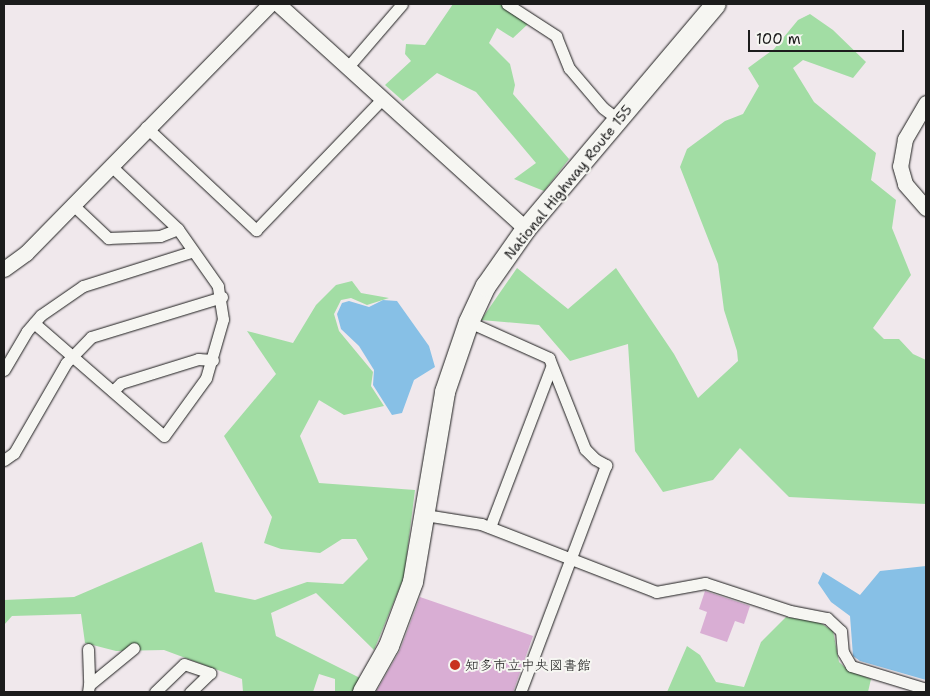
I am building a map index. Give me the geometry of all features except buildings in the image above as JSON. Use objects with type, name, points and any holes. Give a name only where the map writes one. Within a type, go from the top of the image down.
[{"type":"highway","name":"National Highway Route 155","points":[[363,692],[403,614],[413,582],[445,392],[469,322],[486,286],[526,230],[716,4]]},
{"type":"street","points":[[4,270],[26,253],[146,127],[270,4]]},
{"type":"street","points":[[278,4],[526,230]]},
{"type":"street","points":[[347,68],[402,4]]},
{"type":"street","points":[[507,4],[556,36],[569,68],[603,108],[619,120]]},
{"type":"street","points":[[146,127],[256,230],[383,98]]},
{"type":"street","points":[[926,103],[905,140],[900,166],[905,184],[926,208]]},
{"type":"street","points":[[34,323],[164,436],[206,378],[223,319],[222,296],[218,286],[191,252],[178,229],[110,164]]},
{"type":"street","points":[[72,204],[108,238],[160,236],[178,229]]},
{"type":"street","points":[[4,370],[34,323],[83,286],[191,252]]},
{"type":"street","points":[[4,460],[14,452],[73,355],[91,337],[222,296]]},
{"type":"street","points":[[469,322],[549,358],[585,449],[595,460],[606,465],[520,692]]},
{"type":"street","points":[[113,391],[121,383],[198,359],[212,360]]},
{"type":"street","points":[[490,527],[551,367]]},
{"type":"street","points":[[425,515],[490,527],[572,557],[656,592],[705,583],[790,611],[827,618],[841,631],[843,652],[851,666],[926,689]]},
{"type":"street","points":[[89,689],[134,648]]},
{"type":"street","points":[[88,650],[89,689]]},
{"type":"street","points":[[154,692],[184,664],[210,673],[190,692]]},
{"type":"green space","points":[[453,4],[501,4],[528,24],[513,38],[497,28],[489,43],[510,64],[515,85],[513,94],[569,159],[544,191],[514,179],[536,163],[476,92],[437,73],[403,101],[385,85],[411,61],[405,54],[406,44],[425,45]]},
{"type":"green space","points":[[810,14],[833,30],[866,62],[853,78],[803,60],[793,68],[814,102],[876,153],[871,180],[896,200],[892,228],[911,275],[873,328],[884,339],[899,339],[913,354],[926,360],[926,504],[789,497],[740,448],[713,480],[663,492],[635,451],[628,344],[570,361],[539,325],[481,320],[517,268],[568,309],[616,268],[674,354],[698,398],[738,361],[737,351],[724,310],[718,264],[680,167],[687,149],[725,121],[743,114],[759,86],[748,68],[774,49],[798,20]]},
{"type":"green space","points":[[352,281],[361,293],[389,298],[367,305],[351,298],[341,300],[334,314],[339,331],[373,372],[371,386],[384,406],[344,415],[319,400],[300,436],[319,483],[415,490],[404,577],[374,650],[316,593],[271,613],[276,636],[360,678],[353,692],[335,692],[335,679],[319,674],[313,692],[243,692],[242,679],[164,650],[116,651],[85,643],[81,614],[12,616],[4,625],[4,600],[74,597],[202,542],[215,592],[255,600],[307,582],[343,584],[368,559],[356,539],[342,539],[320,553],[281,549],[264,543],[272,517],[224,436],[276,374],[247,331],[293,343],[316,305],[336,285]]},
{"type":"green space","points":[[786,617],[819,622],[833,631],[839,662],[849,671],[871,679],[868,692],[667,692],[687,646],[700,655],[716,682],[744,687],[761,642]]},
{"type":"water","points":[[383,300],[397,301],[429,346],[435,367],[414,380],[402,413],[392,415],[373,385],[374,370],[359,346],[341,329],[337,314],[342,303],[349,301],[369,307]]},
{"type":"water","points":[[926,566],[926,680],[860,661],[853,656],[850,616],[831,602],[818,583],[823,572],[860,595],[880,571]]},
{"type":"place","name":"知多市立中央図書館","points":[[455,665]]}]
